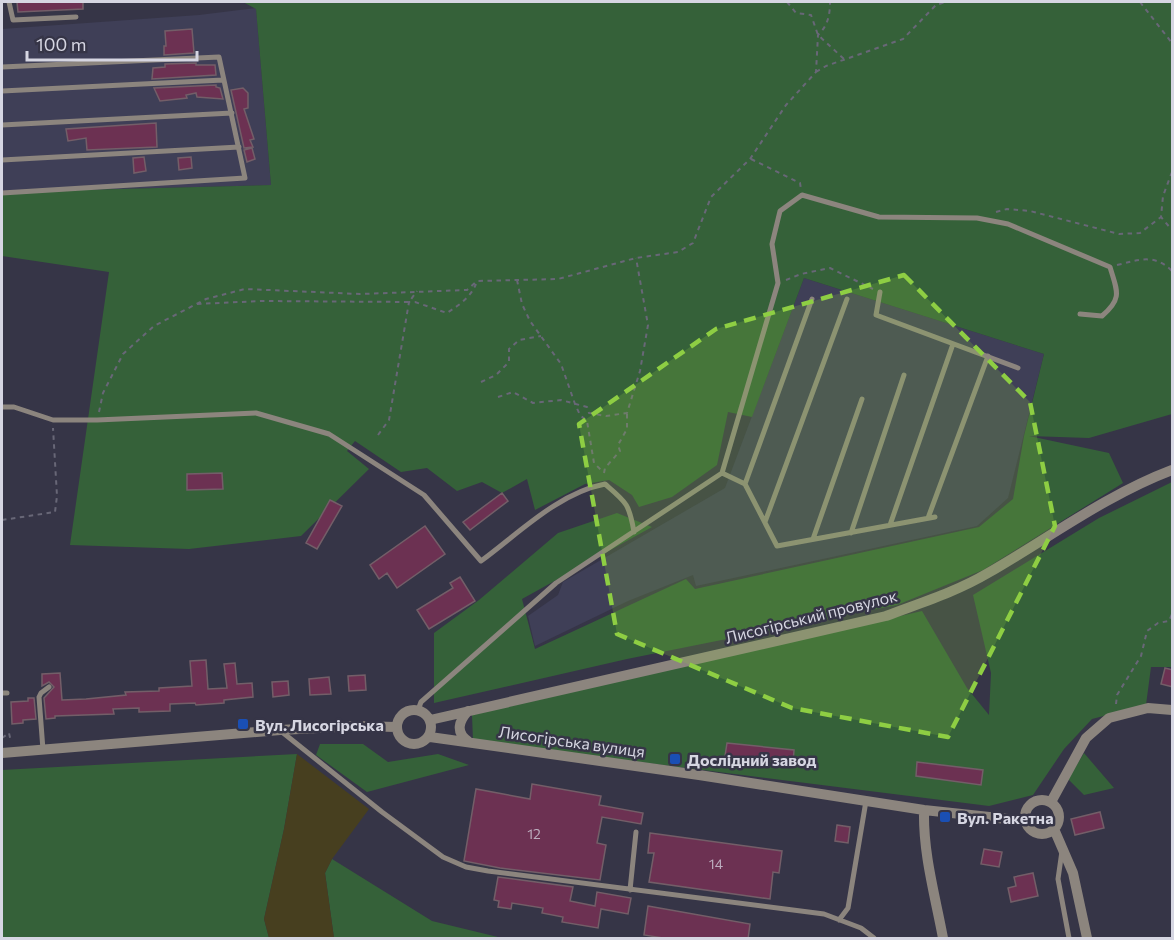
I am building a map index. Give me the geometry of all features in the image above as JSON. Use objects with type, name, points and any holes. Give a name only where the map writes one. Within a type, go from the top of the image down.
[{"type":"street","name":"Лисогірський провулок","points":[[430,720],[886,616],[937,597],[986,574],[1110,498],[1173,470]]},
{"type":"street","points":[[1051,802],[1086,738],[1109,718],[1148,708],[1173,710]]},
{"type":"street","points":[[409,710],[425,713],[430,720],[432,728],[429,736],[423,742],[415,745],[407,744],[397,734],[396,727],[402,715],[409,710]]},
{"type":"street","points":[[468,741],[461,736],[459,728],[461,719],[469,711]]},
{"type":"street","points":[[2,753],[279,730],[357,726],[396,727]]},
{"type":"street","name":"Лисогірська вулиця","points":[[429,736],[924,810],[1026,821]]},
{"type":"street","points":[[1042,800],[1051,802],[1059,815],[1057,825],[1045,833],[1035,832],[1026,821],[1026,812],[1034,802],[1042,800]]},
{"type":"street","points":[[924,810],[923,836],[943,939]]},
{"type":"street","points":[[1054,829],[1073,873],[1087,939]]},
{"type":"lane","points":[[9,2],[13,20],[76,17]]},
{"type":"lane","points":[[2,68],[219,57],[245,178],[2,193]]},
{"type":"lane","points":[[2,91],[223,80]]},
{"type":"lane","points":[[2,125],[232,113]]},
{"type":"lane","points":[[2,160],[239,147]]},
{"type":"lane","points":[[418,710],[421,702],[556,583],[722,473],[777,283],[772,244],[780,211],[802,195],[879,217],[977,218],[1008,224],[1110,267],[1117,292],[1114,305],[1102,316],[1080,314]]},
{"type":"lane","points":[[880,292],[876,315],[1018,368]]},
{"type":"lane","points":[[745,484],[812,299]]},
{"type":"lane","points":[[765,523],[847,299]]},
{"type":"lane","points":[[890,525],[953,344]]},
{"type":"lane","points":[[928,519],[988,356]]},
{"type":"lane","points":[[851,532],[904,375]]},
{"type":"lane","points":[[813,539],[862,399]]},
{"type":"lane","points":[[2,407],[14,407],[53,420],[256,413],[329,434],[424,495],[481,561],[562,500],[586,488],[604,484],[631,510],[634,532]]},
{"type":"lane","points":[[722,473],[745,484],[777,546],[935,517]]},
{"type":"lane","points":[[43,750],[39,697],[40,693],[49,687]]},
{"type":"lane","points":[[279,730],[382,812],[454,863],[488,871],[824,914],[861,928],[874,939]]},
{"type":"lane","points":[[838,920],[848,908],[866,801]]},
{"type":"lane","points":[[630,890],[636,832]]},
{"type":"lane","points":[[1062,847],[1058,879],[1069,939]]},
{"type":"path","points":[[787,2],[796,12],[812,15],[818,35],[816,72]]},
{"type":"path","points":[[818,35],[825,28],[830,2]]},
{"type":"path","points":[[97,420],[103,393],[123,354],[154,326],[206,299],[245,289],[360,294],[467,290],[477,281],[558,279],[636,258],[678,252],[693,243],[711,197],[750,159],[786,105],[816,72],[826,66],[903,39],[936,5],[945,2]]},
{"type":"path","points":[[1140,2],[1173,43]]},
{"type":"path","points":[[818,35],[845,60]]},
{"type":"path","points":[[750,159],[800,183],[802,195]]},
{"type":"path","points":[[977,218],[1007,209],[1030,211],[1119,234],[1140,233],[1161,217],[1163,196],[1173,171]]},
{"type":"path","points":[[1161,217],[1173,230]]},
{"type":"path","points":[[603,472],[620,451],[618,445],[627,429],[627,412],[640,371],[648,325],[636,258]]},
{"type":"path","points":[[1110,267],[1148,258],[1173,271]]},
{"type":"path","points":[[777,283],[801,274],[830,268],[880,292]]},
{"type":"path","points":[[517,280],[522,304],[530,321],[561,364],[580,415],[587,421],[594,463],[603,472],[604,484]]},
{"type":"path","points":[[195,304],[261,301],[415,302],[447,314],[463,302],[477,281]]},
{"type":"path","points":[[378,435],[389,420],[409,302],[417,291]]},
{"type":"path","points":[[360,294],[365,303]]},
{"type":"path","points":[[481,381],[496,375],[509,362],[509,349],[519,340],[542,336]]},
{"type":"path","points":[[498,397],[513,392],[533,403],[561,400],[586,406],[589,413],[606,416],[627,412]]},
{"type":"path","points":[[2,520],[55,512],[57,496],[53,420]]},
{"type":"path","points":[[1114,716],[1117,695],[1141,656],[1147,631],[1158,623],[1169,621],[1173,614]]},
{"type":"highlighted area","points":[[904,275],[1030,402],[1055,526],[948,737],[792,708],[617,634],[579,424],[716,329]]},
{"type":"shaded area","points":[[256,8],[271,185],[2,192],[2,29],[199,15]]},
{"type":"shaded area","points":[[804,278],[1044,354],[1008,498],[977,526],[696,586],[693,575],[628,601],[535,646],[528,616],[558,595],[563,582],[725,488]]},
{"type":"green space","points":[[243,2],[1172,2],[1172,414],[1089,438],[1029,436],[1109,453],[1123,483],[983,570],[897,605],[627,659],[434,703],[434,633],[479,600],[558,533],[617,513],[652,527],[522,599],[535,649],[686,579],[695,589],[979,527],[1013,499],[1024,436],[1044,354],[804,278],[752,417],[728,412],[717,465],[672,497],[639,507],[632,495],[609,480],[585,484],[535,510],[527,479],[502,493],[482,482],[457,491],[427,468],[401,472],[355,441],[347,451],[369,469],[301,536],[189,549],[70,545],[109,272],[2,256],[2,192],[271,185],[256,9]]},
{"type":"green space","points":[[1172,482],[1172,667],[1151,667],[1146,705],[1092,719],[1064,749],[1033,795],[989,806],[473,741],[472,715],[922,611],[967,688],[989,715],[991,673],[973,595],[1099,518]]},
{"type":"green space","points":[[320,744],[363,744],[388,762],[438,754],[469,765],[367,792],[316,755]]},
{"type":"green space","points":[[1084,753],[1114,788],[1084,795],[1068,779]]},
{"type":"green space","points":[[297,754],[284,829],[264,919],[269,938],[2,938],[2,770]]},
{"type":"green space","points":[[332,859],[432,921],[502,938],[334,938],[325,873]]},
{"type":"sand","points":[[297,754],[369,809],[332,859],[325,873],[334,938],[269,938],[264,919],[284,829]]},
{"type":"building","points":[[17,2],[83,2],[83,9],[18,12]]},
{"type":"building","points":[[192,29],[194,53],[164,55],[165,31]]},
{"type":"building","points":[[196,63],[196,65],[215,65],[216,75],[152,79],[153,68],[165,67],[165,64]]},
{"type":"building","points":[[216,85],[220,88],[223,99],[197,97],[196,93],[186,95],[187,98],[160,101],[154,88]]},
{"type":"building","points":[[243,88],[248,93],[248,108],[244,109],[254,139],[250,140],[253,147],[244,148],[231,90]]},
{"type":"building","points":[[156,123],[157,147],[87,150],[86,138],[68,141],[66,129]]},
{"type":"building","points":[[252,148],[255,159],[247,162],[244,150]]},
{"type":"building","points":[[144,157],[146,171],[134,173],[133,158]]},
{"type":"building","points":[[191,157],[192,168],[179,170],[178,158]]},
{"type":"building","points":[[222,473],[223,489],[187,490],[187,474]]},
{"type":"building","points":[[502,493],[508,501],[470,530],[463,522]]},
{"type":"building","points":[[330,500],[342,506],[317,549],[306,543]]},
{"type":"building","points":[[425,526],[445,554],[397,588],[387,573],[379,579],[370,565]]},
{"type":"building","points":[[460,577],[475,601],[429,629],[417,610],[453,588],[450,583]]},
{"type":"building","points":[[206,660],[208,689],[227,688],[224,664],[235,663],[237,684],[252,683],[253,697],[224,700],[224,703],[170,704],[170,711],[139,712],[139,708],[113,709],[114,714],[55,716],[55,718],[46,719],[44,698],[54,687],[49,682],[42,686],[42,674],[60,673],[62,700],[86,699],[126,695],[125,692],[159,691],[159,688],[192,686],[190,661]]},
{"type":"building","points":[[1165,668],[1173,670],[1173,687],[1161,684]]},
{"type":"building","points":[[365,675],[366,690],[349,691],[348,676]]},
{"type":"building","points":[[329,677],[331,694],[310,695],[309,679]]},
{"type":"building","points":[[288,681],[289,695],[273,697],[272,682]]},
{"type":"building","points":[[28,698],[34,698],[36,719],[12,724],[11,702],[28,701]]},
{"type":"building","points":[[727,743],[794,750],[793,763],[725,756]]},
{"type":"building","points":[[917,762],[983,770],[981,785],[916,776]]},
{"type":"building","points":[[532,784],[601,796],[599,805],[643,813],[641,824],[602,817],[597,843],[606,845],[600,880],[500,868],[464,861],[476,789],[530,799]]},
{"type":"building","points":[[1100,812],[1104,828],[1075,835],[1071,819]]},
{"type":"building","points":[[837,825],[850,827],[848,843],[835,841]]},
{"type":"building","points":[[650,833],[782,851],[779,873],[773,872],[770,899],[649,882],[654,853],[648,853]]},
{"type":"building","points":[[984,849],[1002,852],[999,867],[981,864]]},
{"type":"building","points":[[1033,873],[1038,896],[1011,902],[1008,888],[1016,886],[1014,877]]},
{"type":"building","points":[[498,877],[573,887],[570,901],[595,906],[597,892],[631,898],[628,914],[601,909],[598,928],[562,922],[563,917],[542,913],[543,908],[512,903],[511,909],[498,907],[499,901],[494,900]]},
{"type":"building","points":[[648,906],[750,924],[748,939],[669,939],[644,935]]},
{"type":"place","name":"Вул. Лисогірська","points":[[243,724]]},
{"type":"place","name":"Дослідний завод","points":[[675,759]]},
{"type":"place","name":"Вул. Ракетна","points":[[945,817]]}]
